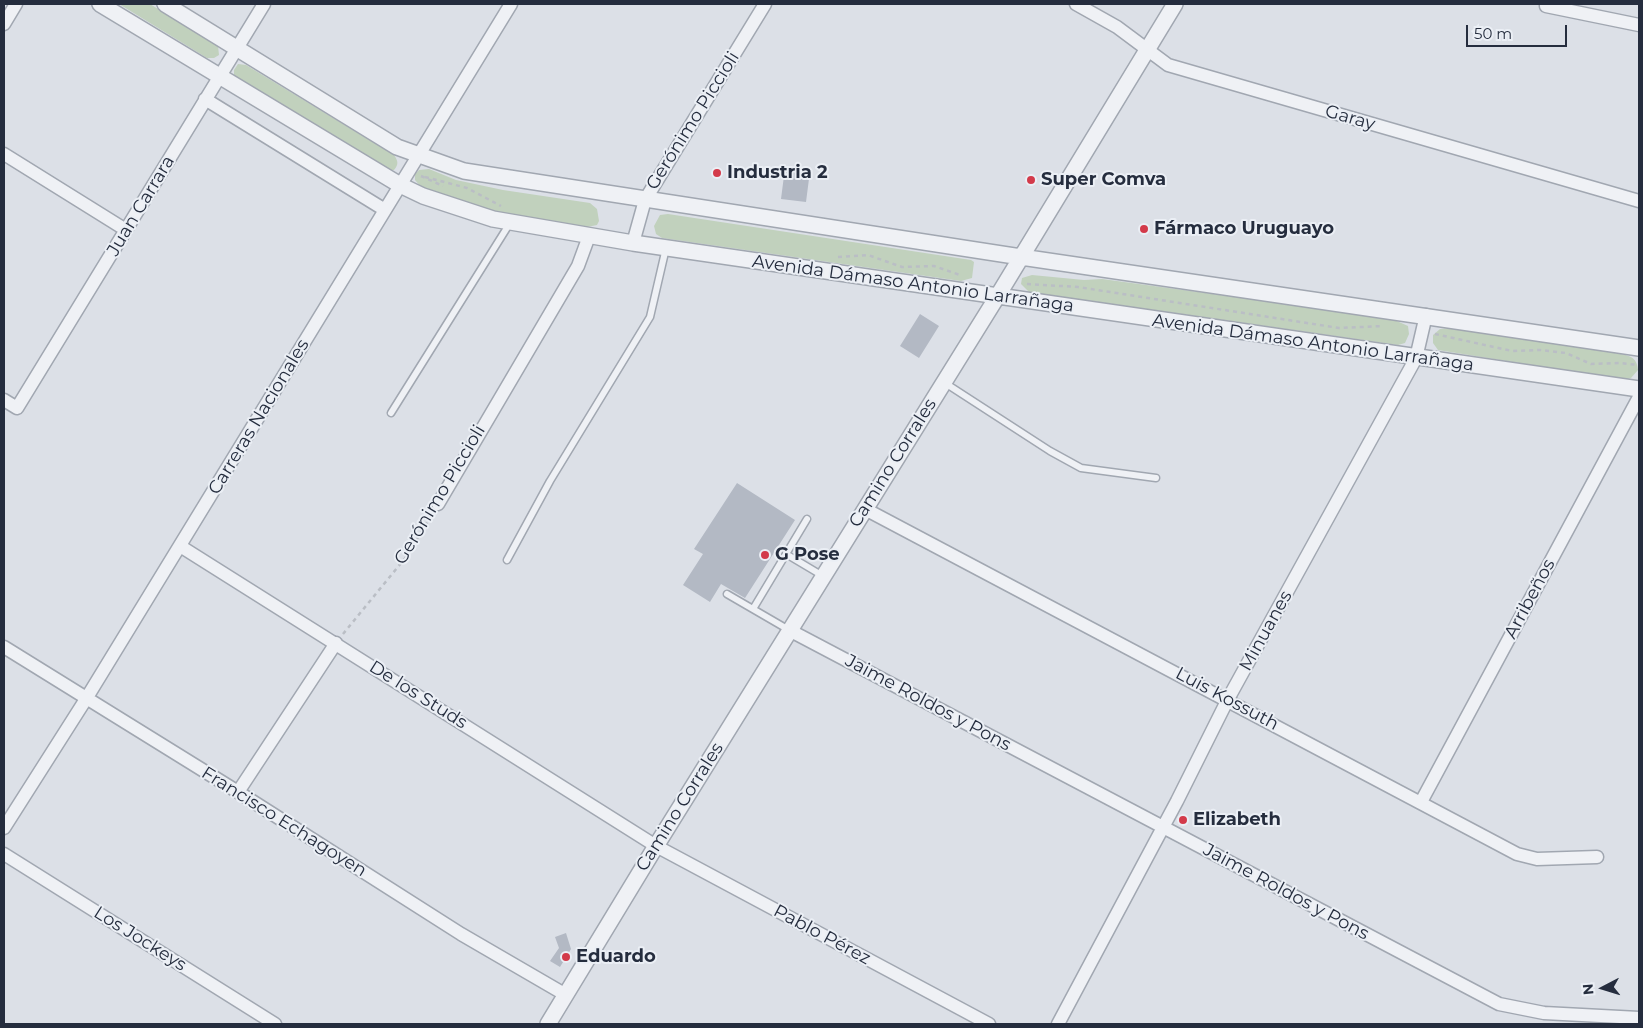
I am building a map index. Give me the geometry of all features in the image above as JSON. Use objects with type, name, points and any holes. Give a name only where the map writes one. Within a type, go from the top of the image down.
[{"type":"street","points":[[4,24],[16,4]]},
{"type":"street","name":"Avenida Dámaso Antonio Larrañaga","points":[[100,4],[400,185],[422,196],[466,212],[510,216],[589,236],[666,248],[1639,389]]},
{"type":"street","points":[[165,4],[397,147],[464,171],[1020,257],[1426,315],[1639,348]]},
{"type":"street","name":"Juan Carrara","points":[[4,400],[17,408],[264,4]]},
{"type":"street","name":"Carreras Nacionales","points":[[4,828],[86,699],[511,4]]},
{"type":"street","name":"Gerónimo Piccioli","points":[[633,243],[645,200],[765,4]]},
{"type":"street","name":"Garay","points":[[1076,4],[1117,27],[1168,66],[1639,201]]},
{"type":"street","name":"Camino Corrales","points":[[548,1024],[656,846],[997,297],[1175,4]]},
{"type":"street","points":[[1546,6],[1639,24]]},
{"type":"street","points":[[206,99],[385,210]]},
{"type":"street","points":[[4,154],[126,230]]},
{"type":"street","name":"Gerónimo Piccioli","points":[[438,504],[578,266],[589,236]]},
{"type":"street","name":"Minuanes","points":[[1058,1024],[1164,827],[1228,699],[1416,358],[1426,315]]},
{"type":"street","name":"Arribeños","points":[[1421,802],[1639,397]]},
{"type":"street","name":"Luis Kossuth","points":[[865,509],[1228,699],[1517,854],[1537,859],[1597,857]]},
{"type":"street","name":"De los Studs","points":[[180,546],[656,846]]},
{"type":"street","name":"Jaime Roldos y Pons","points":[[790,630],[1498,1004],[1544,1013],[1639,1018]]},
{"type":"street","points":[[238,792],[336,643]]},
{"type":"street","name":"Francisco Echagoyen","points":[[4,647],[238,792],[461,934],[566,995]]},
{"type":"street","name":"Pablo Pérez","points":[[656,846],[989,1024]]},
{"type":"street","name":"Los Jockeys","points":[[4,854],[275,1024]]},
{"type":"lane","points":[[391,413],[510,216]]},
{"type":"lane","points":[[507,560],[550,481],[650,317],[666,248]]},
{"type":"lane","points":[[944,382],[1050,451],[1081,468],[1156,478]]},
{"type":"lane","points":[[753,609],[807,519]]},
{"type":"lane","points":[[786,554],[823,576]]},
{"type":"lane","points":[[727,594],[790,630]]},
{"type":"path","points":[[419,175],[467,188],[510,216]]},
{"type":"path","points":[[828,256],[868,256],[902,267],[934,266],[964,277]]},
{"type":"path","points":[[1005,283],[1078,287],[1339,328],[1384,326]]},
{"type":"path","points":[[1423,332],[1512,351],[1540,350],[1566,353],[1591,364],[1619,362],[1639,365]]},
{"type":"path","name":"Gerónimo Piccioli","points":[[336,643],[406,557],[438,504]]},
{"type":"green space","points":[[119,4],[150,4],[218,46],[219,55],[214,58],[207,58]]},
{"type":"green space","points":[[238,64],[246,65],[394,155],[397,162],[396,168],[389,170],[239,80],[234,75],[234,70]]},
{"type":"green space","points":[[429,169],[456,180],[503,190],[590,203],[597,209],[599,221],[597,225],[587,227],[516,217],[457,201],[421,187],[415,180],[415,174],[419,170]]},
{"type":"green space","points":[[668,214],[971,260],[974,262],[972,278],[961,281],[662,238],[656,234],[654,226],[660,215]]},
{"type":"green space","points":[[1032,275],[1084,280],[1102,279],[1390,318],[1408,326],[1409,334],[1405,343],[1398,345],[1029,292],[1021,284],[1022,278]]},
{"type":"green space","points":[[1450,328],[1625,355],[1635,360],[1638,370],[1631,378],[1624,380],[1438,350],[1433,343],[1433,335],[1440,329]]},
{"type":"building","points":[[785,168],[810,171],[806,202],[781,199]]},
{"type":"building","points":[[920,314],[939,326],[919,358],[900,346]]},
{"type":"building","points":[[737,483],[795,520],[745,598],[721,584],[710,602],[683,585],[703,554],[694,549]]},
{"type":"building","points":[[566,933],[571,949],[560,967],[550,961],[559,948],[555,937]]},
{"type":"place","name":"Industria 2","points":[[717,173]]},
{"type":"place","name":"Super Comva","points":[[1031,180]]},
{"type":"place","name":"Fármaco Uruguayo","points":[[1144,229]]},
{"type":"place","name":"G Pose","points":[[765,555]]},
{"type":"place","name":"Elizabeth","points":[[1183,820]]},
{"type":"place","name":"Eduardo","points":[[566,957]]}]
